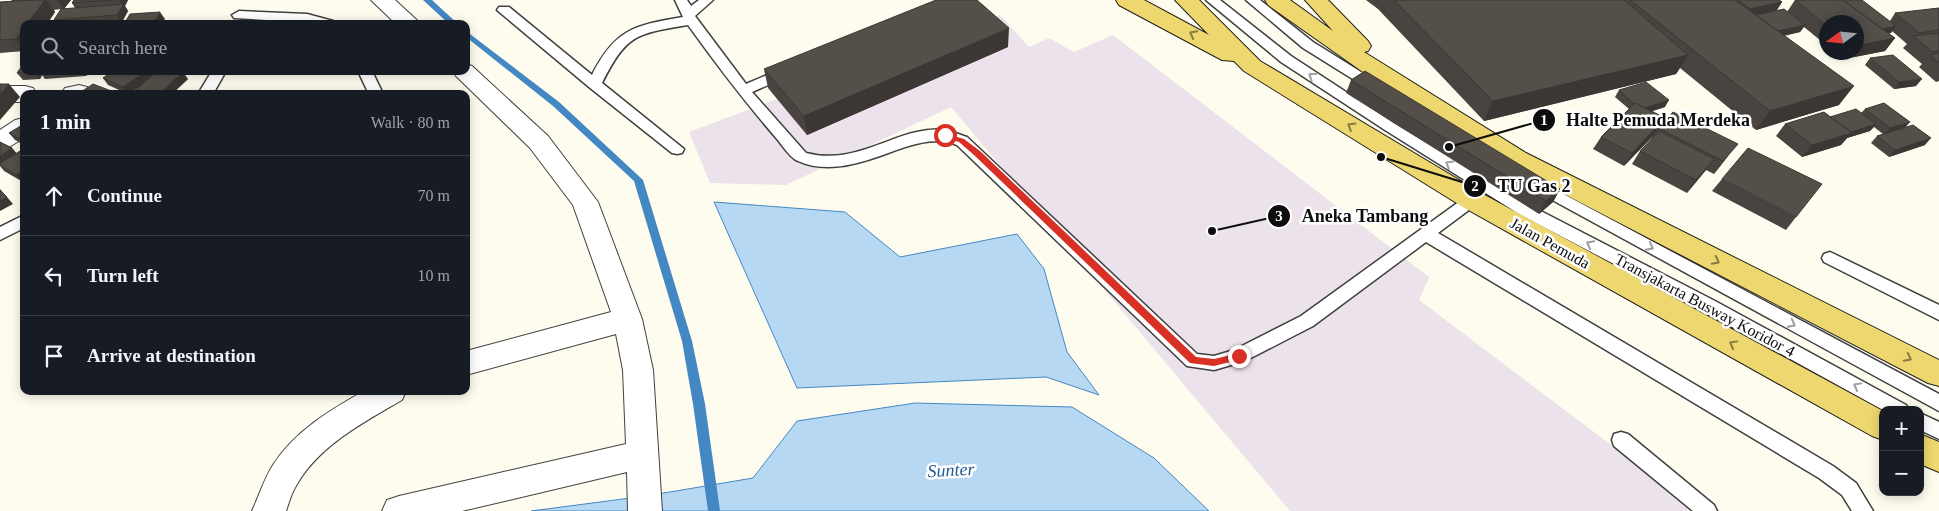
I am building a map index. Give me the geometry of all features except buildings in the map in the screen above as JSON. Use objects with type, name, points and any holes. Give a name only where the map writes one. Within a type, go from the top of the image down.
[{"type":"main road","points":[[1127,0],[1252,66]]},
{"type":"main road","name":"Jalan Pemuda","points":[[1186,0],[1252,66],[1472,200],[1879,425]]},
{"type":"main road","points":[[1276,0],[1395,84],[1517,159],[1939,374]]},
{"type":"main road","points":[[1316,0],[1395,84]]},
{"type":"main road","points":[[1924,450],[1939,458]]},
{"type":"street","points":[[382,0],[405,20]]},
{"type":"street","points":[[468,75],[539,142],[585,202],[628,319],[638,370],[645,511]]},
{"type":"street","points":[[0,94],[20,94]]},
{"type":"street","points":[[0,141],[20,128]]},
{"type":"street","points":[[470,362],[628,319]]},
{"type":"street","points":[[269,511],[284,475],[298,456],[345,417],[384,395]]},
{"type":"street","points":[[399,511],[643,462]]},
{"type":"lane","points":[[681,0],[743,91],[801,157],[814,162],[849,160],[925,136],[945,135],[962,140],[1193,361],[1214,363],[1239,356],[1307,321],[1472,200]]},
{"type":"lane","points":[[594,84],[613,49],[630,35],[648,28],[691,17],[707,0]]},
{"type":"lane","name":"Transjakarta Busway Koridor 4","points":[[1212,0],[1286,59],[1390,127],[1525,210],[1709,306],[1893,406]]},
{"type":"lane","name":"Transjakarta Busway Koridor 4","points":[[1252,0],[1308,45],[1548,192],[1939,404]]},
{"type":"lane","points":[[236,1],[238,19],[307,18],[314,20]]},
{"type":"lane","points":[[504,10],[677,149]]},
{"type":"lane","points":[[743,91],[797,67]]},
{"type":"lane","points":[[207,90],[217,75]]},
{"type":"lane","points":[[367,75],[374,90]]},
{"type":"lane","points":[[0,234],[20,223]]},
{"type":"lane","points":[[1426,234],[1826,472],[1849,488],[1863,511]]},
{"type":"lane","points":[[1830,258],[1939,313]]},
{"type":"lane","points":[[1924,423],[1939,431]]},
{"type":"lane","points":[[1621,440],[1707,511]]},
{"type":"shaded area","points":[[1000,15],[1029,47],[1049,38],[1074,52],[1113,35],[1429,277],[1419,300],[1692,506],[1687,511],[1290,511],[951,107],[786,185],[710,183],[689,132]]},
{"type":"water","points":[[714,202],[845,212],[900,257],[1017,234],[1044,269],[1067,352],[1099,395],[1046,377],[797,388]]},
{"type":"water","name":"Sunter","points":[[915,403],[1072,407],[1154,458],[1209,511],[531,511],[646,496],[753,478],[797,421]]},
{"type":"waterway","points":[[427,0],[450,20]]},
{"type":"waterway","points":[[470,36],[556,104],[638,180],[687,341],[699,404],[714,511]]},
{"type":"place","name":"Halte Pemuda Merdeka","points":[[1449,147]]},
{"type":"place","name":"TU Gas 2","points":[[1381,157]]},
{"type":"place","name":"Aneka Tambang","points":[[1212,231]]},
{"type":"route","points":[[945,135],[962,140],[977,153],[1193,361],[1214,363],[1239,356]]}]
